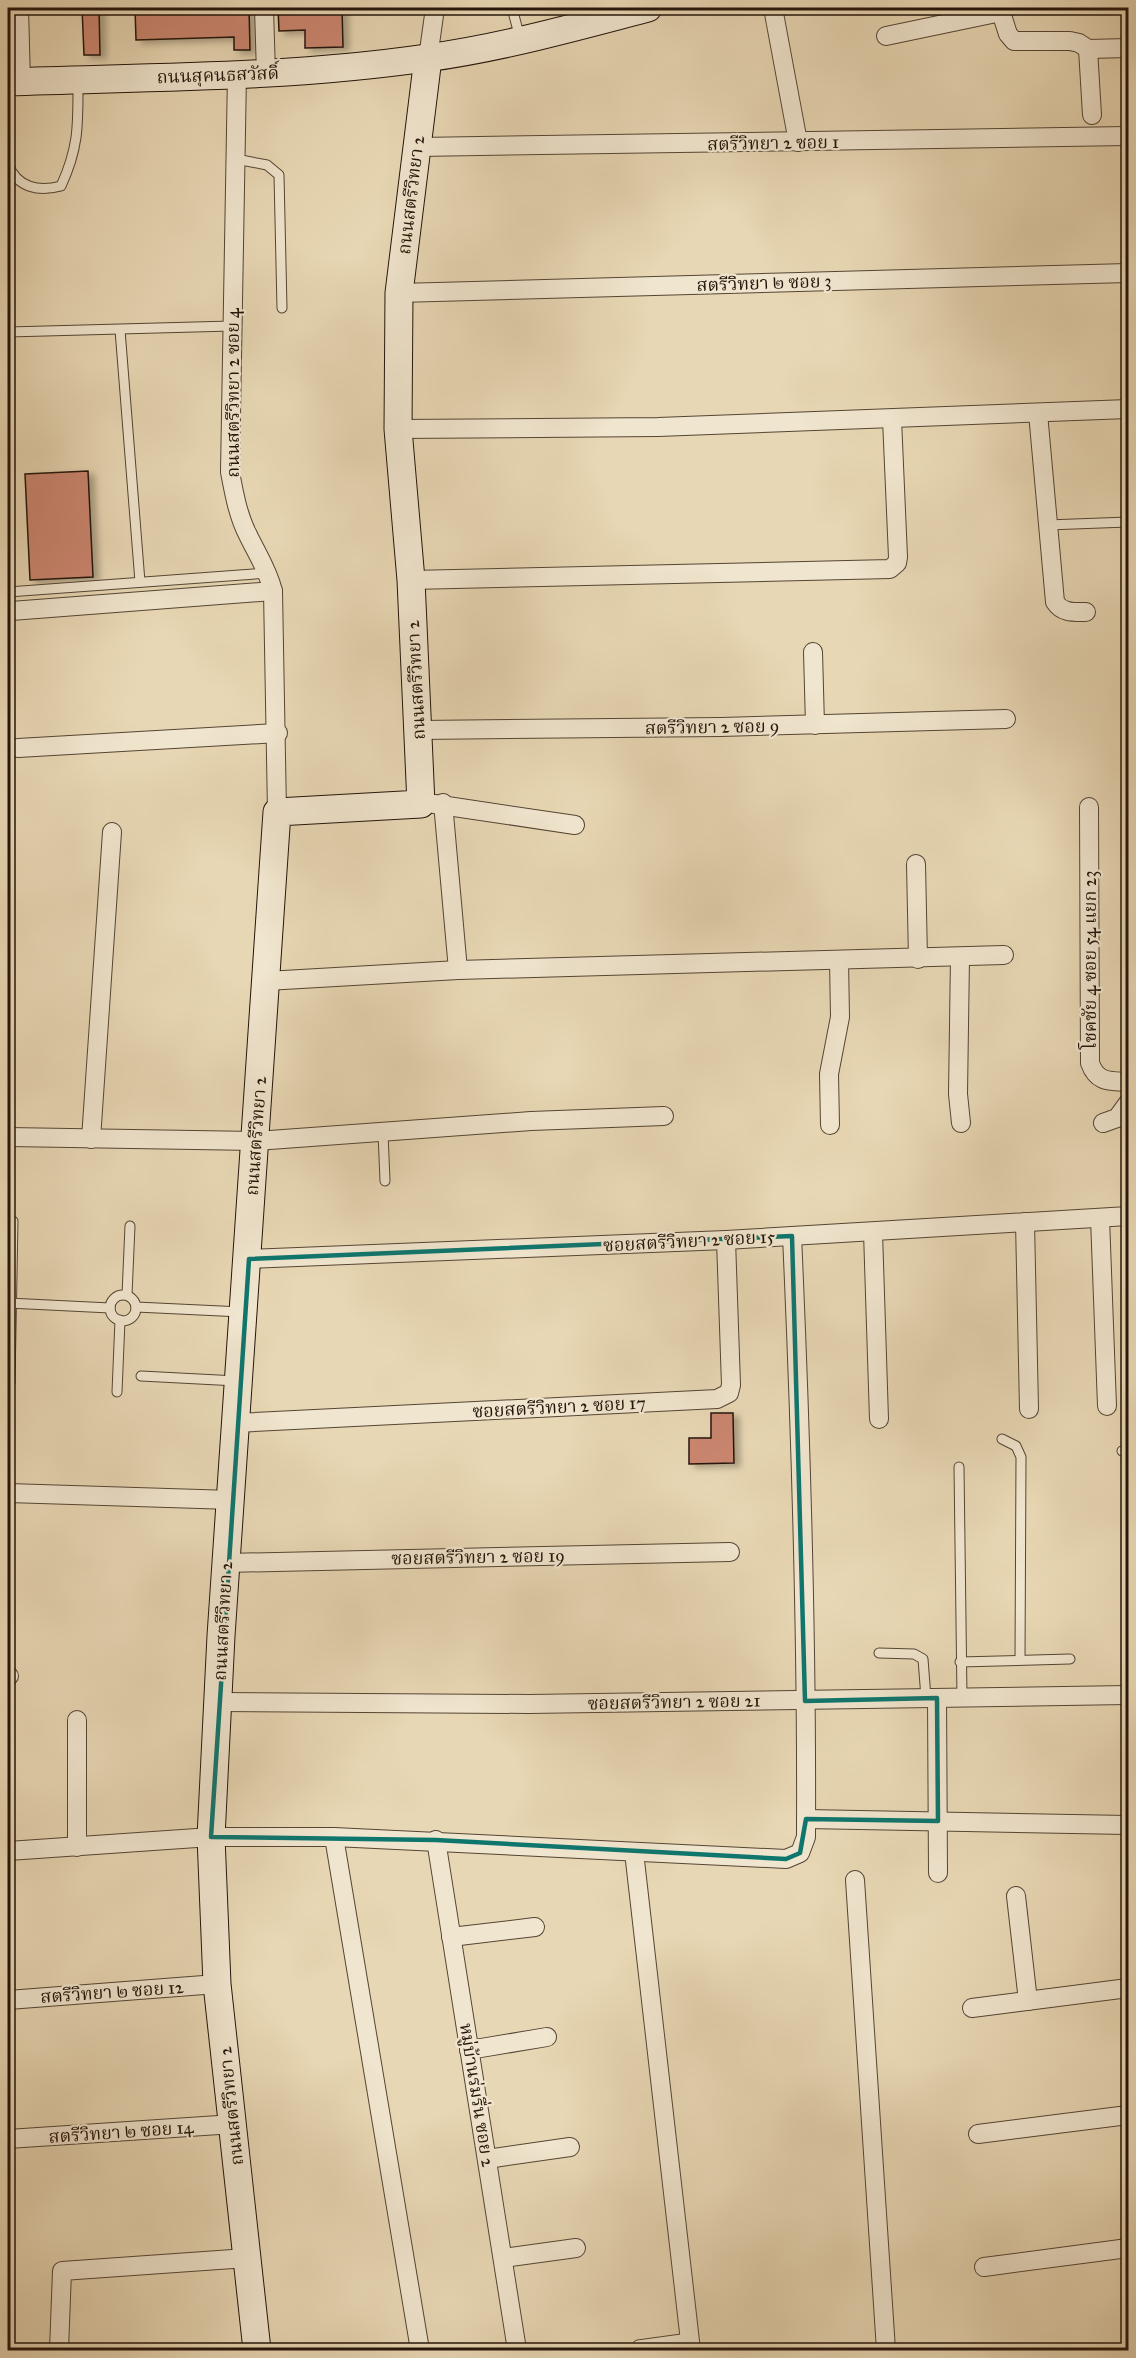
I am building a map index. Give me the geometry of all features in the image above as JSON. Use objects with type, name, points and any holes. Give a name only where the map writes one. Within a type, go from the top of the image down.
[{"type":"street","points":[[14,82],[19,8]]},
{"type":"street","points":[[264,8],[266,74]]},
{"type":"street","points":[[428,58],[435,8]]},
{"type":"street","name":"ถนนสุคนธสวัสดิ์","points":[[14,82],[266,74],[348,68],[428,58],[520,41],[648,8]]},
{"type":"street","points":[[773,8],[798,142]]},
{"type":"street","points":[[886,36],[1000,10],[1008,34],[1014,41],[1075,42],[1088,49],[1128,48]]},
{"type":"street","points":[[1088,49],[1092,115]]},
{"type":"street","name":"ถนนสตรีวิทยา 2","points":[[428,58],[399,293],[398,429],[411,580],[419,730],[432,804]]},
{"type":"street","name":"ถนนสตรีวิทยา 2 ซอย 4","points":[[237,74],[230,472],[236,502],[247,534],[268,573],[273,591],[278,733],[277,812]]},
{"type":"street","name":"สตรีวิทยา 2 ซอย 1","points":[[418,147],[1128,136]]},
{"type":"street","name":"สตรีวิทยา ๒ ซอย 3","points":[[399,293],[1128,273]]},
{"type":"street","points":[[398,429],[658,427],[1128,409]]},
{"type":"street","points":[[1038,413],[1054,602],[1059,609],[1066,612],[1086,612]]},
{"type":"street","points":[[411,580],[890,569],[897,563],[898,557],[892,418]]},
{"type":"street","points":[[11,611],[273,591]]},
{"type":"street","points":[[813,652],[815,725]]},
{"type":"street","name":"สตรีวิทยา 2 ซอย 9","points":[[419,730],[815,725],[1006,719]]},
{"type":"street","points":[[18,748],[278,733]]},
{"type":"street","points":[[277,812],[432,804],[574,825]]},
{"type":"street","points":[[432,804],[458,970]]},
{"type":"street","name":"โชคชัย 4 ซอย 54 แยก 23","points":[[1089,807],[1090,1063],[1094,1074],[1100,1080],[1128,1082]]},
{"type":"street","name":"ถนนสตรีวิทยา 2","points":[[257,2350],[217,1984],[211,1837],[226,1563],[249,1259],[277,812]]},
{"type":"street","points":[[91,1139],[112,832]]},
{"type":"street","points":[[916,864],[918,959]]},
{"type":"street","points":[[266,981],[458,970],[1004,955]]},
{"type":"street","points":[[960,957],[958,1094],[961,1123]]},
{"type":"street","points":[[830,1125],[829,1074],[840,1017],[839,960]]},
{"type":"street","points":[[1103,1124],[1117,1118],[1128,1103]]},
{"type":"street","points":[[8,1137],[256,1141],[531,1121],[664,1116]]},
{"type":"street","name":"ซอยสตรีวิทยา 2 ซอย 15","points":[[249,1259],[726,1240],[1128,1216]]},
{"type":"street","points":[[1100,1218],[1107,1406]]},
{"type":"street","points":[[1025,1222],[1029,1409]]},
{"type":"street","points":[[873,1232],[879,1419]]},
{"type":"street","points":[[8,1851],[211,1837],[334,1837],[436,1840],[786,1859],[800,1853],[806,1837],[805,1701],[801,1457],[792,1236]]},
{"type":"street","name":"ซอยสตรีวิทยา 2 ซอย 17","points":[[236,1423],[717,1399],[729,1393],[731,1385],[726,1240]]},
{"type":"street","points":[[8,1493],[232,1500]]},
{"type":"street","name":"ซอยสตรีวิทยา 2 ซอย 19","points":[[226,1563],[730,1552]]},
{"type":"street","name":"ซอยสตรีวิทยา 2 ซอย 21","points":[[219,1702],[529,1704],[1128,1695]]},
{"type":"street","points":[[931,1698],[938,1821],[938,1873]]},
{"type":"street","points":[[77,1720],[77,1847]]},
{"type":"street","points":[[806,1819],[1128,1825]]},
{"type":"street","points":[[334,1837],[420,2350]]},
{"type":"street","name":"หมู่บ้านร่มรื่น ซอย 2","points":[[436,1840],[517,2350]]},
{"type":"street","points":[[634,1852],[690,2344]]},
{"type":"street","points":[[855,1880],[886,2350]]},
{"type":"street","points":[[1016,1896],[1028,2001]]},
{"type":"street","points":[[452,1937],[536,1927]]},
{"type":"street","name":"สตรีวิทยา ๒ ซอย 12","points":[[8,2000],[217,1984]]},
{"type":"street","points":[[972,2008],[1128,1988]]},
{"type":"street","points":[[469,2050],[547,2037]]},
{"type":"street","points":[[978,2134],[1128,2115]]},
{"type":"street","name":"สตรีวิทยา ๒ ซอย 14","points":[[8,2139],[234,2124]]},
{"type":"street","points":[[487,2159],[570,2147]]},
{"type":"street","points":[[503,2259],[576,2248]]},
{"type":"street","points":[[984,2267],[1128,2248]]},
{"type":"street","points":[[59,2350],[62,2271],[248,2258]]},
{"type":"lane","points":[[512,8],[520,41]]},
{"type":"lane","points":[[8,164],[11,172],[24,185],[44,190],[61,186],[72,163],[78,136],[78,80]]},
{"type":"lane","points":[[236,159],[267,165],[279,175],[282,308]]},
{"type":"lane","points":[[8,265],[8,277]]},
{"type":"lane","points":[[8,332],[232,326]]},
{"type":"lane","points":[[120,330],[140,582]]},
{"type":"lane","points":[[1047,525],[1128,522]]},
{"type":"lane","points":[[8,592],[268,573]]},
{"type":"lane","points":[[383,1133],[385,1181]]},
{"type":"lane","points":[[10,1383],[10,1303],[14,1221]]},
{"type":"lane","points":[[127,1295],[130,1226]]},
{"type":"lane","points":[[119,1295],[127,1295],[134,1299],[136,1307],[134,1315],[128,1320],[120,1320],[113,1316],[110,1308],[112,1300],[119,1295]]},
{"type":"lane","points":[[10,1303],[110,1308]]},
{"type":"lane","points":[[136,1307],[244,1312]]},
{"type":"lane","points":[[117,1392],[120,1320]]},
{"type":"lane","points":[[141,1376],[240,1381]]},
{"type":"lane","points":[[1002,1439],[1016,1446],[1021,1457],[1020,1660]]},
{"type":"lane","points":[[959,1467],[962,1697]]},
{"type":"lane","points":[[879,1653],[914,1654],[923,1659],[931,1698]]},
{"type":"lane","points":[[960,1662],[1070,1659]]},
{"type":"lane","points":[[638,2345],[690,2344]]},
{"type":"highlighted area","points":[[792,1236],[805,1701],[937,1698],[938,1821],[806,1819],[800,1853],[786,1859],[436,1840],[211,1837],[249,1259]]},
{"type":"building","points":[[82,8],[99,8],[100,55],[84,55]]},
{"type":"building","points":[[135,8],[249,8],[250,50],[234,50],[234,37],[136,40]]},
{"type":"building","points":[[278,8],[342,8],[343,47],[305,48],[305,30],[279,31]]},
{"type":"building","points":[[88,471],[93,577],[30,580],[25,474]]},
{"type":"building","points":[[711,1413],[733,1413],[734,1463],[689,1464],[689,1438],[711,1438]]}]
